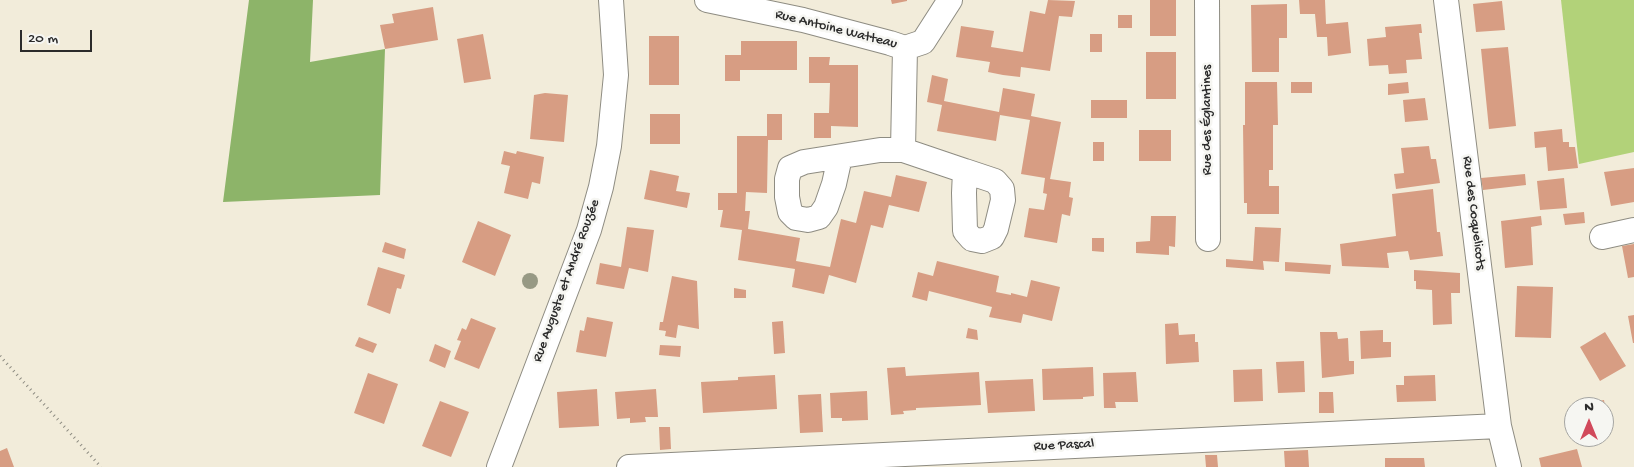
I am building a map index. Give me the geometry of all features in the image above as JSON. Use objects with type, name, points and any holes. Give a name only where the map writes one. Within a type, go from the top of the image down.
[{"type":"street","name":"Rue Auguste et André Rouzée","points":[[499,467],[589,230],[601,186],[610,146],[616,75],[611,0]]},
{"type":"street","name":"Rue Antoine Watteau","points":[[707,0],[803,20],[905,48],[923,42],[950,0]]},
{"type":"street","name":"Rue des Églantines","points":[[1207,0],[1208,239]]},
{"type":"street","name":"Rue des Coquelicots","points":[[1446,0],[1499,426],[1509,467]]},
{"type":"street","name":"Rue Antoine Watteau","points":[[903,150],[905,48]]},
{"type":"street","points":[[840,157],[880,150],[903,150],[965,171]]},
{"type":"street","points":[[1602,237],[1634,230]]},
{"type":"street","name":"Rue Pascal","points":[[629,467],[1499,426]]},
{"type":"path","points":[[0,356],[101,467]]},
{"type":"green space","points":[[249,0],[313,0],[310,62],[385,49],[380,195],[223,202]]},
{"type":"green space","points":[[1561,0],[1634,0],[1634,152],[1579,164]]},
{"type":"building","points":[[891,0],[907,0],[907,1],[892,4]]},
{"type":"building","points":[[1048,0],[1075,1],[1072,17],[1059,16],[1050,71],[1021,67],[1020,77],[1003,75],[988,72],[990,62],[956,57],[961,26],[994,31],[991,47],[1023,52],[1030,11],[1045,14]]},
{"type":"building","points":[[1150,0],[1176,0],[1176,36],[1150,36]]},
{"type":"building","points":[[1299,0],[1325,0],[1326,24],[1348,22],[1351,53],[1328,56],[1327,37],[1317,37],[1315,14],[1300,14]]},
{"type":"building","points":[[1502,1],[1505,30],[1476,32],[1473,4]]},
{"type":"building","points":[[1287,4],[1287,38],[1279,38],[1279,72],[1252,72],[1251,5]]},
{"type":"building","points":[[433,7],[438,40],[385,49],[380,25],[394,23],[392,14]]},
{"type":"building","points":[[1118,15],[1132,15],[1132,28],[1118,28]]},
{"type":"building","points":[[1421,24],[1422,33],[1419,33],[1422,59],[1406,60],[1407,73],[1389,74],[1388,65],[1369,66],[1367,39],[1386,37],[1385,27]]},
{"type":"building","points":[[483,34],[491,79],[464,83],[457,39]]},
{"type":"building","points":[[1090,34],[1102,34],[1102,52],[1090,52]]},
{"type":"building","points":[[649,36],[679,36],[679,85],[649,85]]},
{"type":"building","points":[[741,41],[797,41],[797,70],[740,70],[740,81],[725,81],[725,55],[741,55]]},
{"type":"building","points":[[1508,47],[1516,126],[1489,129],[1481,49]]},
{"type":"building","points":[[1146,52],[1176,52],[1176,99],[1146,99]]},
{"type":"building","points":[[809,57],[830,57],[829,65],[858,65],[858,127],[831,126],[831,138],[814,138],[814,113],[829,113],[830,83],[809,83]]},
{"type":"building","points":[[932,75],[948,79],[944,101],[999,112],[1003,88],[1035,94],[1031,116],[1061,122],[1050,179],[1071,182],[1069,197],[1073,198],[1070,216],[1062,214],[1057,243],[1024,237],[1029,208],[1044,210],[1047,194],[1043,193],[1045,178],[1021,174],[1030,120],[1000,115],[996,141],[937,131],[942,105],[927,102]]},
{"type":"building","points":[[1245,82],[1277,82],[1278,125],[1273,125],[1273,170],[1269,170],[1269,186],[1279,186],[1279,214],[1247,214],[1247,203],[1244,203],[1243,125],[1245,125]]},
{"type":"building","points":[[1291,82],[1312,82],[1312,93],[1291,93]]},
{"type":"building","points":[[1408,82],[1409,93],[1388,95],[1388,84]]},
{"type":"building","points":[[545,93],[568,95],[564,142],[530,139],[534,95]]},
{"type":"building","points":[[1425,98],[1428,120],[1405,122],[1403,100]]},
{"type":"building","points":[[1091,100],[1127,100],[1127,118],[1091,118]]},
{"type":"building","points":[[650,114],[680,114],[680,144],[650,144]]},
{"type":"building","points":[[767,114],[782,114],[782,140],[768,140],[767,193],[746,192],[745,211],[750,211],[748,229],[800,238],[796,261],[830,267],[841,219],[856,223],[864,191],[891,197],[896,175],[927,182],[919,212],[889,205],[883,228],[871,225],[856,283],[829,275],[824,294],[792,287],[795,269],[738,260],[742,230],[720,227],[723,210],[718,210],[718,193],[737,193],[737,136],[767,136]]},
{"type":"building","points":[[1562,129],[1563,142],[1569,142],[1569,147],[1575,147],[1578,168],[1548,171],[1546,147],[1535,148],[1534,132]]},
{"type":"building","points":[[1139,130],[1171,130],[1171,161],[1139,161]]},
{"type":"building","points":[[1093,142],[1104,142],[1104,161],[1093,161]]},
{"type":"building","points":[[1429,146],[1431,159],[1436,159],[1440,183],[1396,189],[1394,174],[1404,173],[1401,148]]},
{"type":"building","points":[[504,151],[516,154],[517,151],[544,157],[540,184],[532,182],[528,199],[504,193],[510,166],[501,164]]},
{"type":"building","points":[[1634,168],[1634,202],[1611,206],[1604,172]]},
{"type":"building","points":[[650,170],[679,176],[676,191],[690,193],[687,208],[644,199]]},
{"type":"building","points":[[1525,174],[1526,185],[1483,190],[1481,178]]},
{"type":"building","points":[[1564,178],[1567,208],[1540,210],[1537,181]]},
{"type":"building","points":[[1433,189],[1437,232],[1440,232],[1443,256],[1410,260],[1408,251],[1387,253],[1389,268],[1342,266],[1340,244],[1396,236],[1392,194]]},
{"type":"building","points":[[1584,212],[1585,223],[1565,225],[1563,214]]},
{"type":"building","points":[[1151,216],[1176,216],[1175,247],[1169,246],[1169,255],[1136,253],[1136,242],[1150,241]]},
{"type":"building","points":[[1541,216],[1542,225],[1531,227],[1533,265],[1505,268],[1501,221]]},
{"type":"building","points":[[478,221],[511,235],[495,276],[462,262]]},
{"type":"building","points":[[627,227],[654,230],[648,272],[629,268],[624,289],[596,284],[600,263],[621,267]]},
{"type":"building","points":[[1255,227],[1281,228],[1279,262],[1263,261],[1264,270],[1226,267],[1226,259],[1253,261]]},
{"type":"building","points":[[1092,238],[1104,238],[1104,252],[1092,251]]},
{"type":"building","points":[[385,242],[406,249],[404,259],[382,252]]},
{"type":"building","points":[[1634,244],[1634,277],[1628,278],[1622,246]]},
{"type":"building","points":[[937,261],[999,276],[996,292],[1027,297],[1031,280],[1060,287],[1052,321],[1023,314],[1021,323],[989,317],[992,307],[929,291],[927,301],[912,297],[918,272],[933,276]]},
{"type":"building","points":[[1285,262],[1331,265],[1330,274],[1285,271]]},
{"type":"building","points":[[378,267],[405,275],[401,289],[397,288],[390,314],[367,305]]},
{"type":"building","points":[[1414,270],[1460,273],[1460,293],[1451,293],[1452,324],[1433,325],[1432,290],[1416,289]]},
{"type":"building","points":[[672,276],[697,281],[699,329],[678,325],[676,338],[665,336],[666,331],[659,330],[660,322],[663,322]]},
{"type":"building","points":[[1517,286],[1553,287],[1551,338],[1515,337]]},
{"type":"building","points":[[734,288],[746,290],[746,298],[734,298]]},
{"type":"building","points":[[1634,315],[1634,343],[1633,343],[1628,316]]},
{"type":"building","points":[[587,317],[613,322],[606,357],[576,352],[580,330],[584,331]]},
{"type":"building","points":[[471,318],[496,328],[479,369],[454,359],[461,341],[457,340],[462,328],[466,330]]},
{"type":"building","points":[[783,321],[785,353],[774,354],[772,322]]},
{"type":"building","points":[[1178,323],[1179,335],[1195,334],[1195,342],[1198,342],[1199,362],[1166,364],[1165,324]]},
{"type":"building","points":[[968,328],[977,330],[978,340],[966,338]]},
{"type":"building","points":[[1383,330],[1383,342],[1391,342],[1391,357],[1361,359],[1360,331]]},
{"type":"building","points":[[1320,332],[1337,332],[1338,339],[1348,338],[1349,361],[1354,361],[1354,374],[1322,378]]},
{"type":"building","points":[[1605,332],[1626,366],[1600,381],[1580,347]]},
{"type":"building","points":[[359,337],[377,344],[373,353],[355,346]]},
{"type":"building","points":[[435,344],[451,351],[445,368],[429,361]]},
{"type":"building","points":[[660,345],[681,346],[680,357],[659,355]]},
{"type":"building","points":[[1304,361],[1305,392],[1278,393],[1276,362]]},
{"type":"building","points":[[905,367],[906,376],[979,372],[981,405],[916,408],[916,410],[903,411],[904,414],[891,415],[887,368]]},
{"type":"building","points":[[1093,367],[1094,396],[1083,397],[1083,399],[1043,400],[1042,369]]},
{"type":"building","points":[[1262,369],[1263,401],[1234,402],[1233,370]]},
{"type":"building","points":[[1136,372],[1138,402],[1115,402],[1116,408],[1104,408],[1103,373]]},
{"type":"building","points":[[368,373],[398,384],[384,424],[354,413]]},
{"type":"building","points":[[775,375],[777,409],[703,413],[701,382]]},
{"type":"building","points":[[1435,375],[1436,401],[1397,402],[1396,385],[1404,385],[1404,376]]},
{"type":"building","points":[[1033,379],[1035,411],[988,413],[985,381]]},
{"type":"building","points":[[597,389],[599,426],[559,428],[557,392]]},
{"type":"building","points":[[656,389],[658,417],[645,417],[646,422],[630,423],[630,418],[617,419],[615,392]]},
{"type":"building","points":[[867,391],[868,420],[842,421],[842,418],[831,418],[830,393]]},
{"type":"building","points":[[1319,392],[1333,392],[1334,413],[1319,413]]},
{"type":"building","points":[[821,394],[823,432],[800,433],[798,395]]},
{"type":"building","points":[[440,401],[469,412],[451,457],[422,446]]},
{"type":"building","points":[[659,427],[670,427],[671,449],[660,450]]},
{"type":"building","points":[[7,448],[14,467],[0,467],[0,451]]},
{"type":"building","points":[[1577,449],[1582,467],[1541,467],[1539,458]]},
{"type":"building","points":[[1308,450],[1309,467],[1285,467],[1284,451]]},
{"type":"building","points":[[1205,455],[1217,455],[1218,467],[1206,467]]},
{"type":"building","points":[[1385,458],[1424,458],[1425,467],[1385,467]]}]
